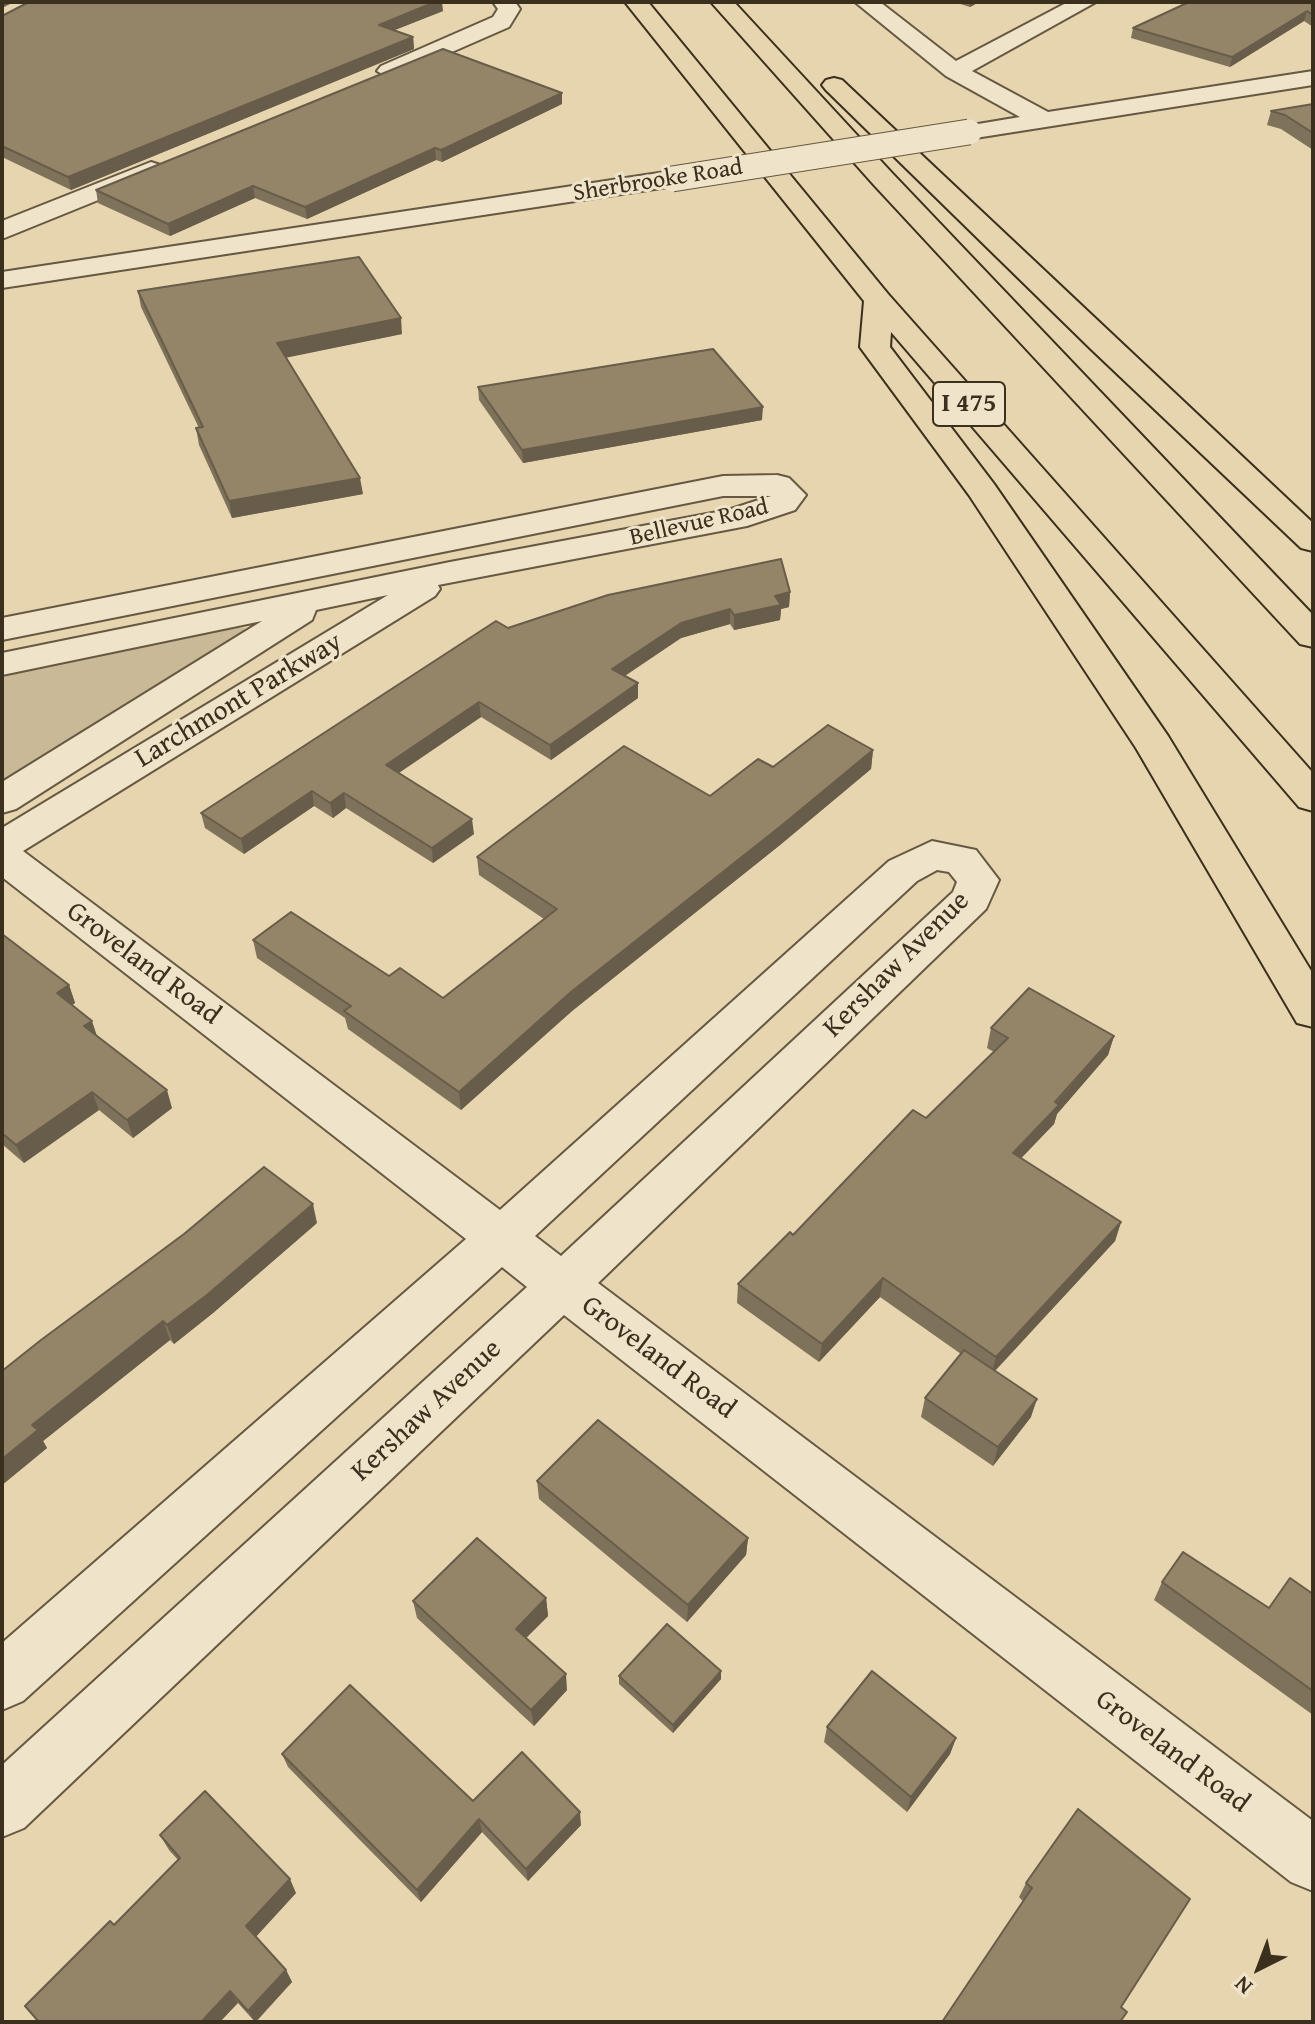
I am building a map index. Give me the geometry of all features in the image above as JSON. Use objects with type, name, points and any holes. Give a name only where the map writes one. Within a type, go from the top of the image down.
[{"type":"highway","name":"I 475","points":[[636,2],[878,300],[1313,798]]},
{"type":"highway","points":[[722,2],[883,179],[1313,636]]},
{"type":"highway","points":[[741,2],[782,32],[1101,343],[1313,541]]},
{"type":"highway","points":[[878,300],[875,347],[982,491],[1154,745],[1313,1011]]},
{"type":"street","points":[[866,2],[954,71],[1044,120]]},
{"type":"street","points":[[954,71],[1085,2]]},
{"type":"street","points":[[367,80],[502,12]]},
{"type":"street","name":"Sherbrooke Road","points":[[2,280],[1313,78]]},
{"type":"street","points":[[2,232],[177,159]]},
{"type":"street","points":[[2,232],[72,269]]},
{"type":"street","name":"Bellevue Road","points":[[2,664],[319,583],[443,558],[723,486],[777,485],[790,495],[783,503],[735,519],[443,558]]},
{"type":"street","name":"Larchmont Parkway","points":[[2,846],[443,558]]},
{"type":"street","name":"Bellevue Road","points":[[2,629],[319,583]]},
{"type":"street","name":"Larchmont Parkway","points":[[2,800],[319,583]]},
{"type":"street","name":"Kershaw Avenue","points":[[2,1681],[501,1238],[903,871],[932,855],[962,860],[978,880],[971,899],[563,1285],[2,1806]]},
{"type":"street","name":"Groveland Road","points":[[2,856],[1313,1860]]},
{"type":"shaded area","points":[[227,627],[245,628],[244,637],[2,791],[2,673]]},
{"type":"building","points":[[29,2],[435,2],[379,25],[413,37],[68,177],[2,146],[2,16]]},
{"type":"building","points":[[1189,2],[1313,2],[1313,15],[1307,11],[1232,57],[1133,28]]},
{"type":"building","points":[[443,49],[562,93],[441,150],[435,148],[305,207],[253,186],[168,224],[96,190]]},
{"type":"building","points":[[1313,104],[1313,133],[1285,115],[1271,111]]},
{"type":"building","points":[[359,257],[401,318],[277,343],[360,478],[229,501],[196,428],[203,427],[138,291]]},
{"type":"building","points":[[713,349],[763,407],[522,450],[478,387]]},
{"type":"building","points":[[781,559],[790,592],[775,596],[781,605],[734,615],[730,609],[681,623],[612,669],[638,683],[550,745],[479,702],[386,765],[472,819],[432,848],[344,793],[330,803],[312,791],[241,839],[201,813],[496,621],[508,628],[608,595]]},
{"type":"building","points":[[828,725],[873,750],[571,992],[459,1092],[344,1011],[351,1006],[253,940],[291,912],[389,976],[400,968],[443,998],[557,909],[477,857],[624,746],[710,796],[758,759],[773,767]]},
{"type":"building","points":[[2,934],[69,985],[57,993],[92,1021],[84,1026],[167,1090],[127,1120],[92,1092],[16,1145],[2,1133]]},
{"type":"building","points":[[1029,988],[1114,1036],[1055,1102],[1059,1105],[1013,1153],[1121,1222],[996,1357],[883,1278],[822,1344],[738,1284],[790,1232],[793,1235],[913,1110],[926,1118],[1008,1038],[991,1028]]},
{"type":"building","points":[[264,1167],[313,1204],[207,1295],[167,1325],[163,1321],[32,1425],[38,1430],[2,1459],[2,1371],[184,1234]]},
{"type":"building","points":[[964,1350],[1037,1399],[998,1447],[925,1398]]},
{"type":"building","points":[[598,1420],[748,1538],[688,1605],[537,1481]]},
{"type":"building","points":[[477,1538],[546,1598],[516,1629],[566,1674],[531,1710],[413,1601]]},
{"type":"building","points":[[1183,1552],[1269,1608],[1290,1578],[1313,1594],[1313,1691],[1162,1582]]},
{"type":"building","points":[[667,1624],[721,1671],[673,1725],[619,1676]]},
{"type":"building","points":[[872,1671],[956,1738],[911,1797],[827,1727]]},
{"type":"building","points":[[350,1685],[473,1801],[522,1752],[580,1812],[526,1869],[479,1819],[417,1890],[282,1754]]},
{"type":"building","points":[[205,1791],[290,1879],[246,1926],[286,1970],[248,2011],[230,1991],[201,2022],[39,2022],[25,2006],[110,1921],[114,1925],[180,1858],[160,1835]]},
{"type":"building","points":[[1078,1809],[1190,1899],[1121,2007],[1127,2012],[1120,2022],[942,2022],[1032,1888],[1026,1883]]}]
